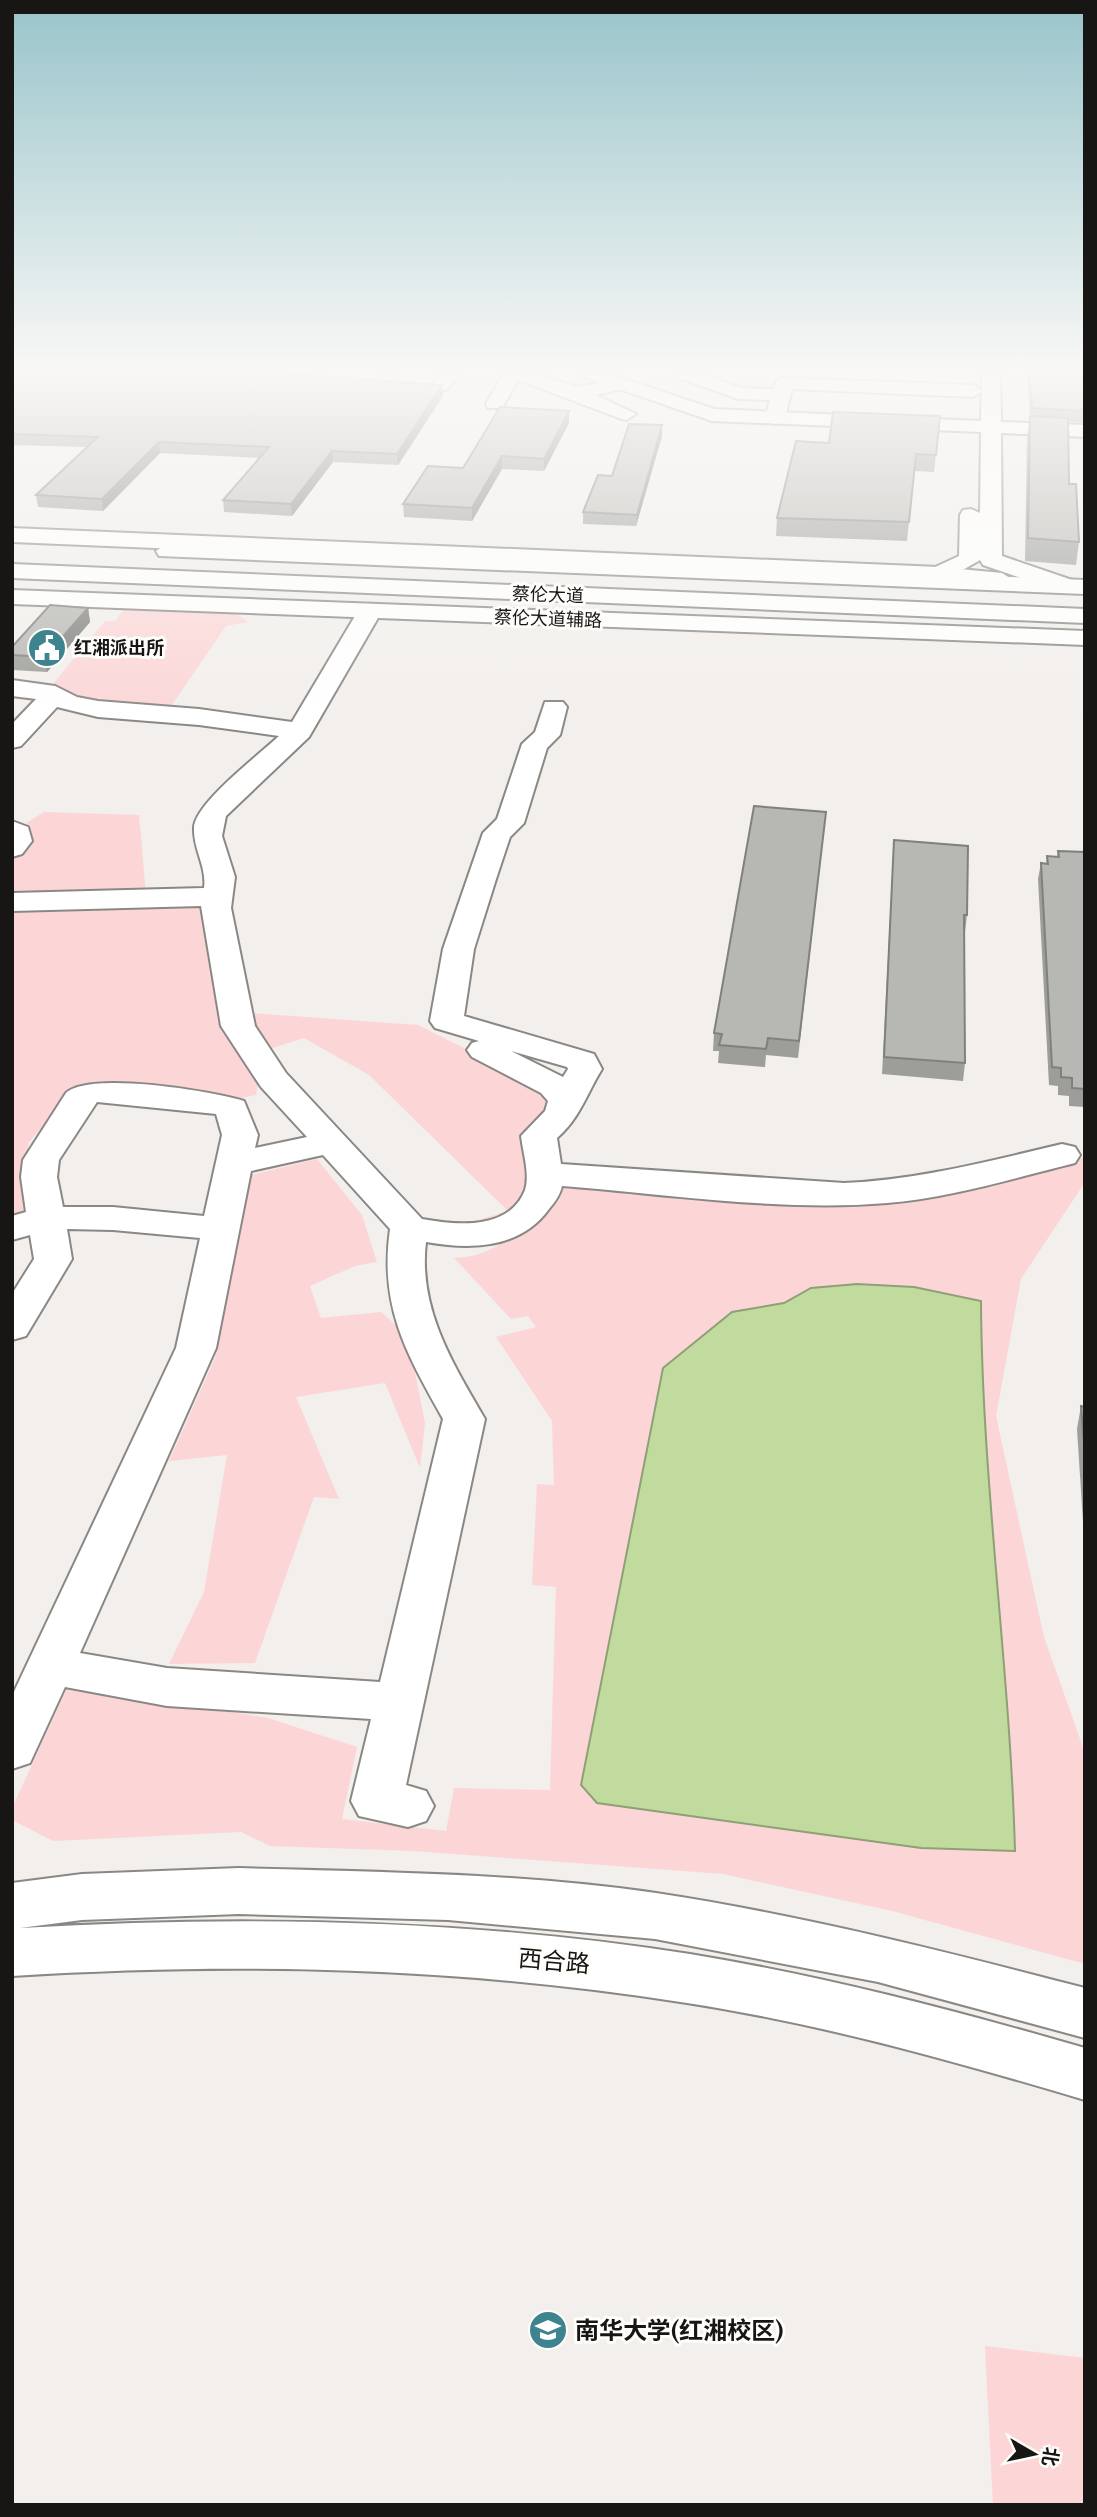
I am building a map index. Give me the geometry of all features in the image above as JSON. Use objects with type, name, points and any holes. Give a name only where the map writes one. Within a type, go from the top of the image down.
[{"type":"main road","points":[[939,574],[970,559],[976,490]]},
{"type":"main road","points":[[986,490],[991,560],[1079,590]]},
{"type":"main road","points":[[12,535],[939,574],[1079,590]]},
{"type":"main road","points":[[12,545],[905,580],[1079,590]]},
{"type":"main road","name":"蔡伦大道","points":[[12,555],[1079,590]]},
{"type":"main road","name":"蔡伦大道","points":[[12,571],[1082,627]]},
{"type":"main road","points":[[12,586],[1082,627]]},
{"type":"main road","name":"蔡伦大道辅路","points":[[12,597],[1000,637],[1082,627]]},
{"type":"main road","points":[[370,611],[300,731],[214,812],[208,823],[208,836],[220,877],[216,908],[238,1026],[274,1080],[410,1227],[435,1233],[473,1235],[502,1231],[524,1217],[543,1192],[539,1136],[562,1115],[566,1100],[553,1086],[472,1044],[447,1021],[448,987],[455,958],[497,834],[510,823],[535,744],[547,736],[554,707]]},
{"type":"main road","points":[[12,688],[55,694],[69,703],[98,709],[199,717],[300,731]]},
{"type":"main road","points":[[12,740],[55,694]]},
{"type":"main road","points":[[12,831],[18,833],[18,841],[12,848]]},
{"type":"main road","points":[[12,902],[85,897],[161,899],[218,896]]},
{"type":"main road","points":[[12,1327],[52,1259],[29,1225],[41,1160],[86,1093],[189,1101],[232,1108],[240,1135],[197,1348],[12,1749]]},
{"type":"main road","points":[[234,1164],[331,1142]]},
{"type":"main road","points":[[543,1173],[738,1189],[844,1194],[936,1185],[1062,1154]]},
{"type":"main road","points":[[29,1225],[71,1217],[220,1229]]},
{"type":"main road","points":[[408,1806],[377,1801],[464,1419],[416,1333],[405,1283],[404,1252],[410,1227]]},
{"type":"main road","points":[[50,1667],[167,1687],[399,1702]]},
{"type":"main road","points":[[12,1906],[82,1897],[239,1891],[448,1897],[655,1916],[878,1958],[1085,2013]]},
{"type":"main road","name":"西合路","points":[[12,1952],[222,1942],[432,1950],[641,1970],[861,2011],[1085,2074]]},
{"type":"shaded area","points":[[126,606],[225,611],[235,613],[248,622],[226,626],[169,709],[94,701],[52,685],[105,621],[115,621]]},
{"type":"shaded area","points":[[44,812],[139,815],[146,894],[78,891],[45,897],[12,897],[12,856],[28,843],[29,829],[26,823]]},
{"type":"shaded area","points":[[193,904],[204,908],[227,1037],[258,1082],[256,1095],[225,1101],[74,1091],[29,1142],[24,1173],[30,1213],[12,1215],[12,907]]},
{"type":"shaded area","points":[[250,1013],[418,1025],[548,1090],[559,1103],[527,1200],[491,1228],[441,1226],[475,1221],[508,1211],[369,1075],[304,1038],[266,1050]]},
{"type":"shaded area","points":[[1085,1157],[1085,1182],[1021,1279],[996,1416],[1044,1637],[1085,1753],[1085,1964],[892,1911],[723,1874],[414,1851],[270,1846],[241,1832],[53,1841],[12,1820],[12,1808],[68,1686],[268,1718],[357,1747],[342,1819],[446,1831],[454,1788],[550,1790],[556,1587],[532,1585],[537,1484],[554,1485],[552,1421],[496,1337],[536,1327],[528,1316],[511,1319],[454,1258],[471,1256],[501,1244],[526,1223],[559,1185],[942,1193]]},
{"type":"shaded area","points":[[317,1159],[362,1215],[377,1262],[355,1266],[310,1286],[321,1318],[381,1312],[408,1336],[425,1423],[420,1468],[385,1383],[296,1397],[339,1499],[314,1497],[255,1663],[169,1664],[204,1592],[227,1455],[169,1461],[215,1358],[247,1176]]},
{"type":"shaded area","points":[[857,1284],[914,1287],[981,1301],[986,1439],[1008,1713],[1015,1851],[921,1848],[597,1803],[581,1785],[663,1368],[732,1312],[784,1303],[811,1288]]},
{"type":"shaded area","points":[[985,2346],[1085,2358],[1085,2505],[993,2505]]},
{"type":"building","points":[[41,490],[111,490],[102,499],[36,495]]},
{"type":"building","points":[[231,490],[301,490],[291,504],[223,500]]},
{"type":"building","points":[[412,490],[482,490],[472,508],[403,504]]},
{"type":"building","points":[[592,490],[644,490],[637,515],[583,512]]},
{"type":"building","points":[[784,490],[912,490],[909,522],[777,518]]},
{"type":"building","points":[[1029,490],[1076,490],[1079,542],[1028,538]]},
{"type":"building","points":[[50,605],[88,608],[45,657],[12,655],[12,647]]},
{"type":"building","points":[[754,806],[826,812],[799,1041],[768,1038],[766,1049],[719,1045],[722,1034],[714,1033]]},
{"type":"building","points":[[894,840],[968,846],[967,915],[964,915],[965,1063],[884,1057]]},
{"type":"building","points":[[1058,851],[1085,852],[1085,1089],[1072,1088],[1072,1078],[1061,1077],[1061,1068],[1052,1067],[1041,863],[1048,864],[1047,856],[1059,857]]},
{"type":"building","points":[[1081,1406],[1085,1407],[1085,1456]]},
{"type":"place","name":"红湘派出所","points":[[47,648]]},
{"type":"place","name":"南华大学(红湘校区)","points":[[548,2330]]}]
